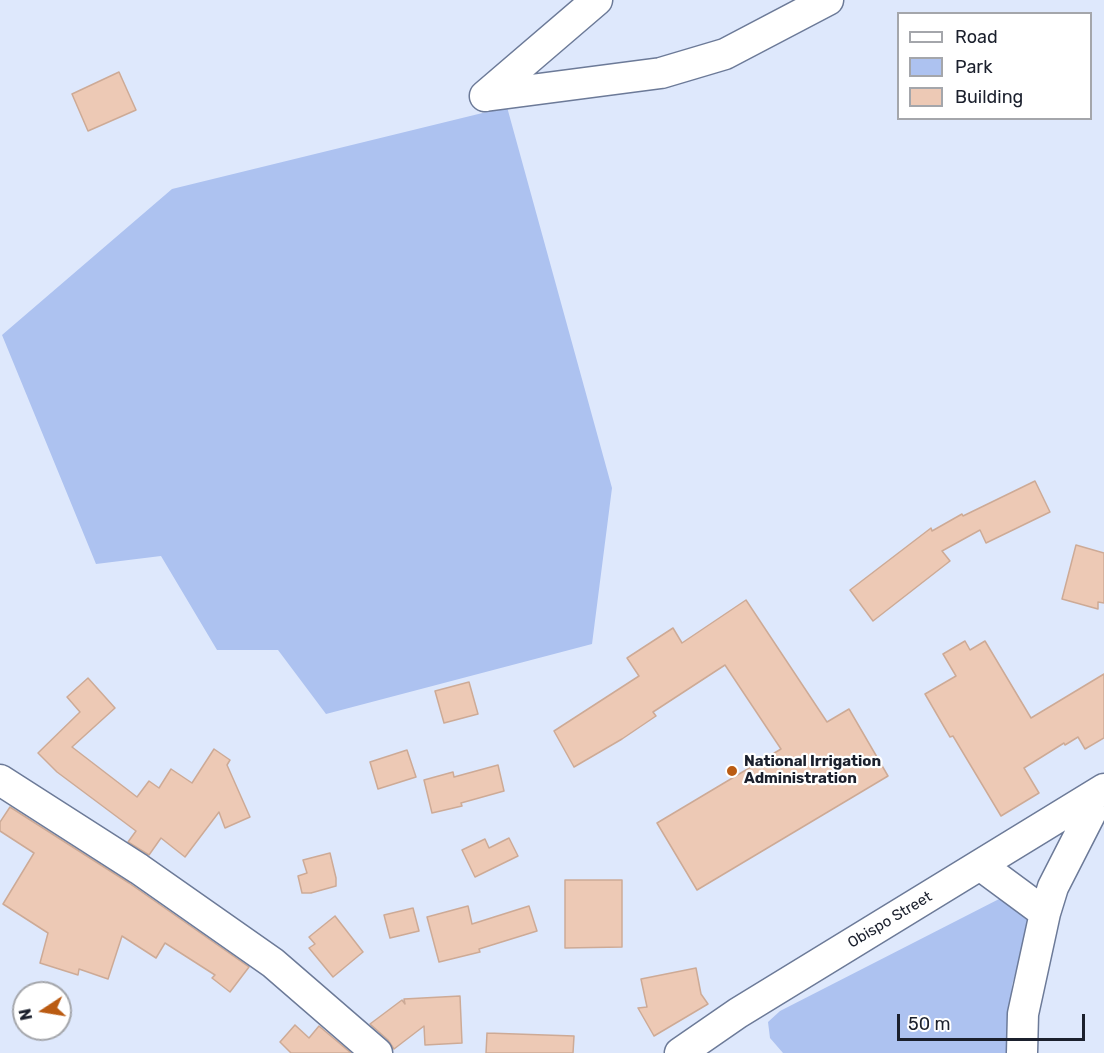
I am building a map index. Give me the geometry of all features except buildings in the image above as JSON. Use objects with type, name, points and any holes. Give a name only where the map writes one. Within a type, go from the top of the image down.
[{"type":"street","points":[[597,0],[485,96],[661,73],[725,54],[828,0]]},
{"type":"street","points":[[0,780],[139,869],[273,963],[377,1053]]},
{"type":"street","name":"Obispo Street","points":[[680,1053],[738,1013],[1103,790]]},
{"type":"street","name":"Obispo Street","points":[[1022,1053],[1023,1014],[1045,913],[1053,887],[1103,790]]},
{"type":"street","points":[[980,865],[1045,913]]},
{"type":"green space","points":[[507,107],[612,488],[592,644],[326,714],[278,650],[217,650],[161,556],[96,564],[2,335],[172,189]]},
{"type":"green space","points":[[1003,897],[1032,916],[1012,985],[1008,1053],[783,1053],[770,1038],[768,1022],[780,1011]]},
{"type":"place","name":"National Irrigation Administration","points":[[732,771]]}]
